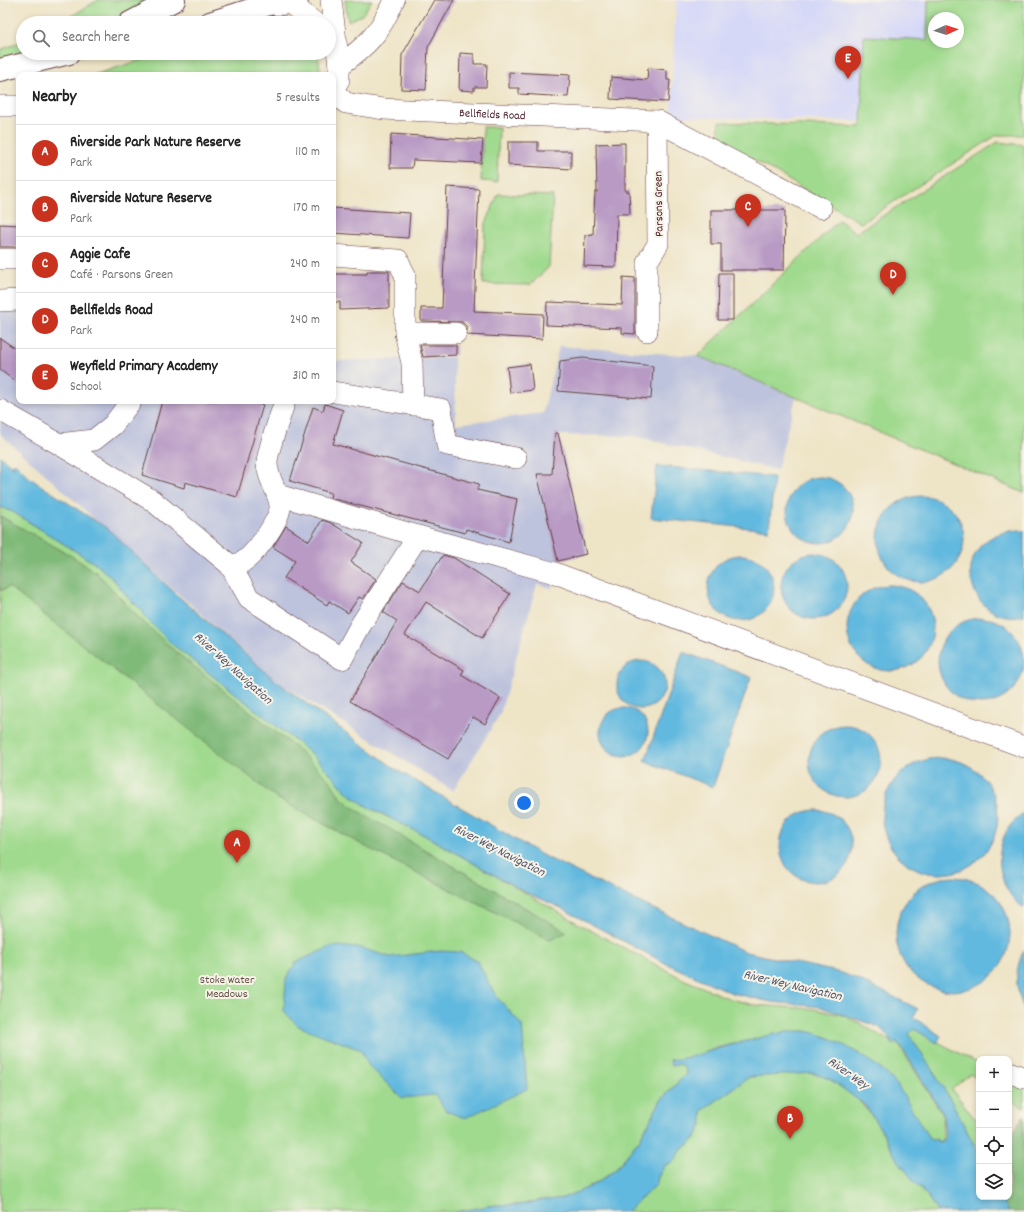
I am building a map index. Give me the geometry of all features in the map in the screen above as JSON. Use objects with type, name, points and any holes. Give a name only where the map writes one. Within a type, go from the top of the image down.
[{"type":"main road","points":[[143,16],[174,0]]},
{"type":"main road","points":[[233,16],[279,2]]},
{"type":"main road","points":[[0,70],[41,60]]},
{"type":"street","points":[[331,0],[333,16]]},
{"type":"street","points":[[339,66],[362,50],[376,35],[386,19],[394,0]]},
{"type":"street","points":[[279,2],[303,16]]},
{"type":"street","points":[[336,41],[339,66],[339,80],[336,86]]},
{"type":"street","points":[[336,60],[339,66]]},
{"type":"street","name":"Bellfields Road","points":[[336,94],[346,103],[383,109],[657,121]]},
{"type":"street","points":[[0,106],[16,106]]},
{"type":"street","points":[[657,121],[821,208]]},
{"type":"street","name":"Parsons Green","points":[[647,331],[647,262],[658,244],[657,121]]},
{"type":"street","points":[[336,255],[398,260],[405,274],[405,334],[412,363],[414,405]]},
{"type":"street","points":[[0,259],[16,259]]},
{"type":"street","points":[[0,301],[16,300]]},
{"type":"street","points":[[405,334],[456,333]]},
{"type":"street","points":[[336,392],[441,409],[447,445],[516,458]]},
{"type":"street","points":[[59,444],[94,440],[112,425],[129,404]]},
{"type":"street","points":[[230,566],[243,562],[254,553],[277,518],[281,508],[278,495],[271,481],[267,462],[284,404]]},
{"type":"street","points":[[0,410],[153,501],[230,566],[249,598],[342,659],[360,626],[418,536]]},
{"type":"street","points":[[278,495],[418,536],[555,573],[1024,746]]},
{"type":"street","points":[[1012,1073],[1024,1078]]},
{"type":"shaded area","points":[[676,0],[1024,0],[1024,126],[671,116]]},
{"type":"shaded area","points":[[16,291],[16,404],[336,404],[336,361],[454,357],[456,424],[543,413],[559,346],[698,356],[796,397],[777,470],[634,436],[559,435],[588,554],[560,561],[555,573],[552,588],[537,584],[500,714],[453,791],[276,681],[0,434],[0,292]]},
{"type":"green space","points":[[98,0],[158,0],[125,16],[72,16]]},
{"type":"green space","points":[[345,0],[372,0],[362,15],[348,21]]},
{"type":"green space","points":[[928,0],[1024,0],[1024,135],[997,135],[861,223],[719,139],[719,122],[861,127],[864,36],[927,40]]},
{"type":"green space","points":[[16,44],[16,57],[0,61],[0,50]]},
{"type":"green space","points":[[141,60],[319,60],[320,70],[319,72],[103,72]]},
{"type":"green space","points":[[483,127],[499,127],[497,182],[481,181]]},
{"type":"green space","points":[[998,142],[1024,145],[1024,493],[698,356],[839,220],[856,233]]},
{"type":"green space","points":[[498,194],[553,196],[549,267],[530,285],[483,284],[485,226]]},
{"type":"green space","name":"Stoke Water Meadows","points":[[0,507],[13,512],[96,564],[115,581],[130,600],[143,611],[145,617],[173,645],[311,753],[349,794],[368,807],[426,836],[588,929],[685,980],[728,998],[754,1005],[814,1009],[842,1015],[860,1023],[887,1040],[889,1039],[893,1045],[896,1041],[942,1113],[943,1139],[936,1143],[929,1138],[877,1066],[827,1037],[805,1031],[781,1033],[716,1048],[687,1059],[670,1060],[683,1066],[686,1074],[661,1100],[640,1139],[615,1170],[597,1183],[560,1199],[542,1200],[520,1205],[495,1205],[455,1212],[0,1212]]},
{"type":"green space","points":[[0,516],[70,555],[97,573],[136,615],[176,652],[301,752],[331,782],[341,798],[358,811],[567,932],[550,940],[368,848],[278,799],[9,587],[0,591]]},
{"type":"green space","points":[[914,1029],[976,1062],[976,1078],[970,1074],[952,1089],[976,1120],[976,1148],[948,1095],[912,1042],[909,1033]]},
{"type":"green space","points":[[799,1072],[826,1078],[838,1084],[859,1101],[877,1123],[895,1156],[928,1197],[938,1212],[626,1212],[656,1185],[658,1177],[665,1165],[673,1162],[682,1149],[691,1143],[702,1125],[702,1111],[749,1077]]},
{"type":"green space","points":[[1012,1078],[1024,1083],[1024,1108],[1012,1101]]},
{"type":"green space","points":[[1024,1115],[1024,1212],[1009,1212],[1003,1200],[1012,1200],[1012,1134]]},
{"type":"water","points":[[0,456],[14,468],[12,465],[15,463],[31,479],[108,529],[178,596],[276,681],[397,770],[542,855],[746,952],[842,973],[864,982],[918,1009],[913,1017],[941,1036],[937,1043],[914,1029],[909,1034],[948,1095],[976,1148],[976,1200],[1003,1200],[1009,1212],[938,1212],[925,1193],[922,1192],[922,1189],[914,1182],[895,1156],[884,1134],[865,1105],[831,1080],[814,1073],[749,1077],[702,1111],[702,1125],[691,1143],[682,1149],[673,1162],[665,1165],[658,1177],[656,1185],[626,1212],[455,1212],[495,1205],[520,1205],[542,1200],[560,1199],[597,1183],[615,1170],[640,1139],[661,1100],[686,1074],[686,1071],[681,1064],[671,1066],[670,1060],[695,1055],[778,1033],[804,1031],[815,1033],[841,1043],[867,1059],[897,1085],[929,1138],[933,1141],[934,1139],[937,1139],[937,1142],[943,1141],[945,1138],[943,1113],[902,1048],[896,1041],[893,1044],[879,1027],[821,1007],[771,1002],[732,993],[667,964],[559,907],[521,890],[426,836],[368,807],[349,794],[311,753],[173,645],[145,617],[143,611],[130,600],[115,581],[96,564],[13,512],[0,507]]},
{"type":"water","points":[[657,466],[774,477],[769,530],[651,518]]},
{"type":"water","points":[[814,477],[826,477],[838,482],[848,492],[853,504],[851,523],[838,538],[826,543],[814,543],[802,538],[792,528],[787,516],[787,504],[792,492],[802,482]]},
{"type":"water","points":[[921,496],[938,499],[952,508],[961,522],[964,539],[961,556],[952,570],[938,579],[921,582],[904,579],[890,570],[881,556],[878,539],[881,522],[890,508],[904,499]]},
{"type":"water","points":[[1019,530],[1024,531],[1024,615],[1004,616],[988,608],[977,595],[971,579],[972,562],[980,547],[995,535]]},
{"type":"water","points":[[808,553],[820,553],[832,558],[842,568],[847,580],[845,599],[832,614],[820,619],[808,619],[796,614],[786,604],[781,592],[781,580],[786,568],[796,558]]},
{"type":"water","points":[[735,555],[747,555],[759,560],[769,570],[774,582],[772,601],[759,616],[747,621],[735,621],[723,616],[713,606],[708,594],[708,582],[713,570],[723,560]]},
{"type":"water","points":[[890,585],[907,588],[921,597],[930,611],[933,628],[930,645],[921,659],[907,668],[890,671],[873,668],[859,659],[850,645],[847,628],[850,611],[859,597],[873,588]]},
{"type":"water","points":[[981,618],[998,621],[1005,625],[1017,637],[1021,644],[1024,661],[1021,678],[1017,685],[1005,697],[998,701],[981,704],[964,701],[957,697],[945,685],[941,678],[938,661],[941,644],[945,637],[957,625],[964,621]]},
{"type":"water","points":[[683,652],[751,677],[713,787],[645,761]]},
{"type":"water","points":[[636,661],[646,661],[658,668],[665,680],[665,690],[658,702],[646,709],[636,709],[628,705],[621,698],[617,690],[617,680],[621,672],[628,665]]},
{"type":"water","points":[[619,708],[629,708],[641,715],[648,727],[648,737],[641,749],[629,756],[619,756],[611,752],[604,745],[600,737],[600,727],[604,719],[611,712]]},
{"type":"water","points":[[845,725],[865,731],[875,741],[881,761],[875,781],[865,791],[845,797],[825,791],[815,781],[809,761],[815,741],[825,731]]},
{"type":"water","points":[[940,758],[962,763],[981,775],[993,794],[998,816],[993,838],[981,857],[962,869],[940,874],[918,869],[899,857],[887,838],[882,816],[887,794],[899,775],[918,763]]},
{"type":"water","points":[[816,810],[836,816],[846,826],[852,846],[846,866],[836,876],[816,882],[796,876],[786,866],[780,846],[786,826],[796,816]]},
{"type":"water","points":[[1024,813],[1024,908],[1014,899],[1006,887],[1001,874],[1000,860],[1001,847],[1005,834],[1013,822]]},
{"type":"water","points":[[953,877],[975,881],[994,893],[1006,912],[1010,934],[1006,956],[994,975],[975,987],[953,991],[931,987],[912,975],[900,956],[896,934],[900,912],[912,893],[931,881]]},
{"type":"water","points":[[332,946],[358,947],[390,957],[440,951],[460,952],[477,961],[496,996],[522,1025],[527,1089],[465,1118],[446,1111],[435,1095],[402,1098],[368,1065],[361,1050],[298,1026],[284,1011],[286,979],[296,962]]},
{"type":"water","points":[[1024,950],[1024,1009],[1017,987],[1017,972]]},
{"type":"building","points":[[434,0],[454,0],[428,47],[426,90],[401,89],[402,55]]},
{"type":"building","points":[[460,53],[474,54],[474,64],[487,64],[486,87],[474,87],[474,91],[459,90]]},
{"type":"building","points":[[648,68],[667,70],[667,80],[670,80],[668,102],[610,99],[611,77],[647,80]]},
{"type":"building","points":[[509,72],[570,75],[568,97],[519,94],[519,88],[509,88]]},
{"type":"building","points":[[391,134],[483,140],[481,163],[413,160],[412,168],[390,168]]},
{"type":"building","points":[[508,142],[538,142],[538,151],[571,151],[571,169],[508,165]]},
{"type":"building","points":[[625,143],[625,191],[629,191],[630,214],[617,214],[616,267],[584,266],[585,235],[593,234],[595,192],[597,192],[596,144]]},
{"type":"building","points":[[447,187],[479,189],[474,311],[543,314],[542,339],[467,335],[467,327],[462,322],[421,321],[421,308],[442,308]]},
{"type":"building","points":[[336,208],[410,213],[408,238],[336,233]]},
{"type":"building","points":[[711,210],[785,210],[784,270],[721,270],[721,244],[711,244]]},
{"type":"building","points":[[0,224],[16,225],[16,247],[0,247]]},
{"type":"building","points":[[367,271],[389,271],[389,308],[340,310],[340,302],[336,302],[336,274],[367,274]]},
{"type":"building","points":[[719,273],[733,273],[733,320],[718,320]]},
{"type":"building","points":[[623,277],[635,278],[635,334],[622,333],[622,328],[546,325],[547,302],[622,305]]},
{"type":"building","points":[[0,338],[16,349],[16,382],[0,370]]},
{"type":"building","points":[[420,345],[456,345],[456,355],[423,357]]},
{"type":"building","points":[[583,358],[653,366],[651,399],[558,391],[560,361]]},
{"type":"building","points":[[530,364],[533,390],[510,393],[507,367]]},
{"type":"building","points":[[161,404],[263,405],[237,497],[185,482],[184,488],[142,475]]},
{"type":"building","points":[[325,404],[343,410],[333,444],[479,484],[477,490],[517,499],[509,542],[466,529],[465,533],[330,498],[331,493],[290,481],[313,407],[323,411]]},
{"type":"building","points":[[555,433],[558,433],[586,554],[558,561],[537,474],[552,474]]},
{"type":"building","points":[[322,520],[331,523],[363,543],[351,562],[376,579],[363,599],[359,597],[348,613],[329,601],[327,605],[284,578],[295,561],[273,547],[286,526],[309,541]]},
{"type":"building","points":[[443,555],[454,558],[510,594],[482,638],[426,602],[405,635],[464,670],[461,675],[500,698],[485,724],[473,717],[448,759],[350,701],[397,621],[383,612],[403,581],[420,591]]},
{"type":"place","name":"Weyfield Primary Academy","points":[[848,79]]},
{"type":"place","name":"Aggie Cafe","points":[[748,227]]},
{"type":"place","name":"Bellfields Road","points":[[893,295]]},
{"type":"place","name":"Riverside Park Nature Reserve","points":[[237,863]]},
{"type":"place","name":"Riverside Nature Reserve","points":[[790,1139]]},
{"type":"water label","name":"River Wey Navigation","points":[[234,667]]},
{"type":"water label","name":"River Wey Navigation","points":[[500,849]]},
{"type":"water label","name":"River Wey Navigation","points":[[793,984]]},
{"type":"water label","name":"River Wey","points":[[849,1072]]}]
